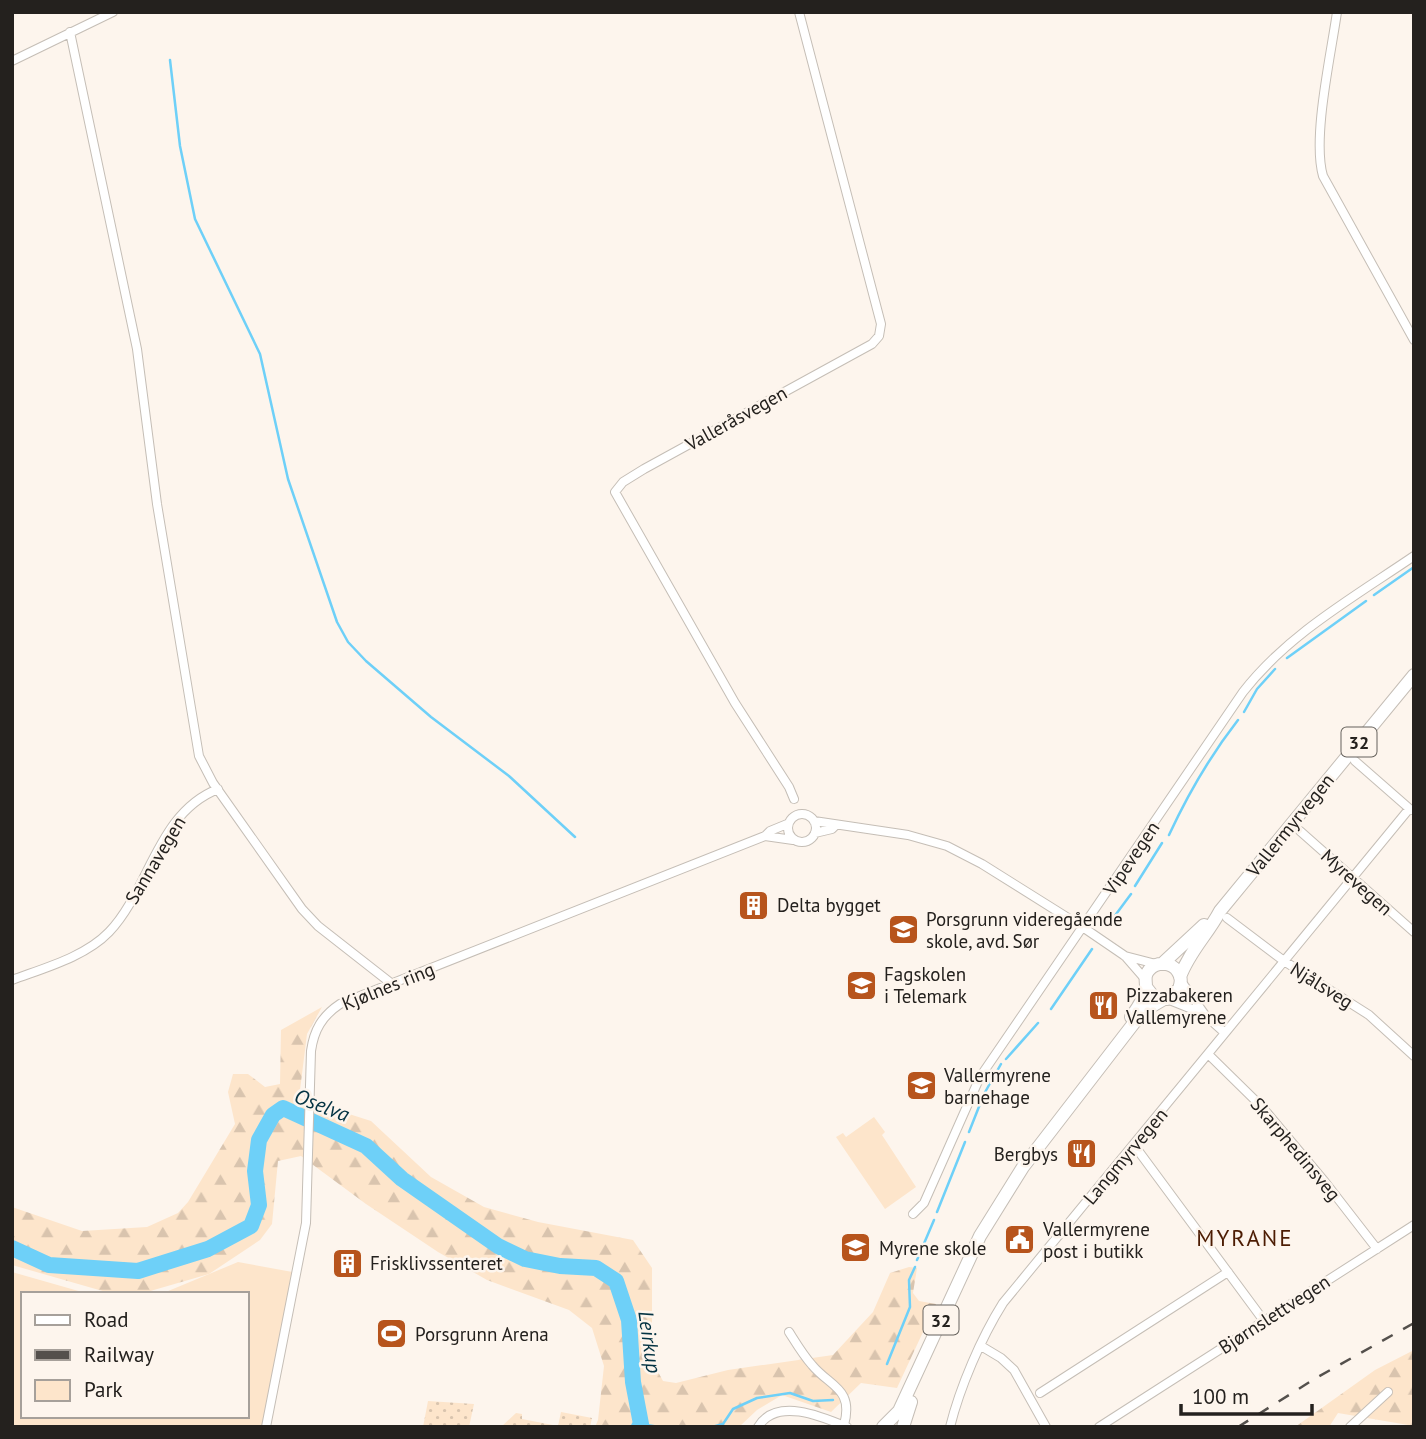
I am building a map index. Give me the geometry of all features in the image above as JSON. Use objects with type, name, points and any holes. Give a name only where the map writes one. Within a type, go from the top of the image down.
[{"type":"main road","name":"Vallermyrvegen","points":[[1180,979],[1188,957],[1414,675]]},
{"type":"main road","name":"Vallermyrvegen","points":[[1160,964],[1224,915]]},
{"type":"main road","points":[[1160,964],[1173,967],[1180,979]]},
{"type":"main road","name":"32","points":[[1055,1123],[1080,1082],[1135,1012],[1148,971],[1160,964]]},
{"type":"main road","name":"32","points":[[883,1427],[899,1410],[980,1236],[1023,1167],[1140,1016],[1177,993],[1180,979]]},
{"type":"main road","points":[[1146,983],[1153,996],[1166,999]]},
{"type":"main road","name":"32","points":[[903,1427],[911,1400],[987,1238],[997,1210]]},
{"type":"street","points":[[12,61],[113,12]]},
{"type":"street","name":"Valleråsvegen","points":[[794,799],[735,703],[615,492],[623,482],[644,469],[872,344],[879,336],[881,324],[799,12]]},
{"type":"street","points":[[1337,12],[1321,124],[1319,162],[1323,176],[1414,340]]},
{"type":"street","points":[[70,33],[137,349],[157,504],[196,748],[202,765],[280,882],[309,917],[393,984]]},
{"type":"street","name":"Vipevegen","points":[[914,1214],[924,1203],[980,1077],[1243,692],[1257,674],[1294,640],[1414,556]]},
{"type":"street","points":[[1355,761],[1412,810]]},
{"type":"street","name":"Sannavegen","points":[[12,980],[86,949],[107,934],[119,919],[175,824],[195,800],[218,789]]},
{"type":"street","name":"Langmyrvegen","points":[[950,1427],[981,1346],[1003,1303],[1209,1055],[1351,877],[1412,810]]},
{"type":"street","points":[[799,814],[810,816],[814,821],[811,839],[793,840],[788,835],[788,824],[799,814]]},
{"type":"street","points":[[814,821],[908,835],[947,846],[982,864],[1125,956],[1146,983]]},
{"type":"street","name":"Kjølnes ring","points":[[266,1427],[303,1248],[311,1113],[311,1052],[321,1021],[340,1004],[765,836],[770,831],[788,824]]},
{"type":"street","points":[[814,833],[832,829],[836,825]]},
{"type":"street","name":"Myrevegen","points":[[1300,831],[1414,932]]},
{"type":"street","name":"Kjølnes ring","points":[[765,836],[793,840]]},
{"type":"street","name":"Njålsveg","points":[[1224,915],[1284,961],[1369,1015],[1414,1056]]},
{"type":"street","points":[[1125,956],[1160,964]]},
{"type":"street","points":[[1180,979],[1190,997],[1225,1033]]},
{"type":"street","points":[[1166,999],[1205,1015]]},
{"type":"street","name":"Skarphedinsveg","points":[[1209,1055],[1263,1108],[1377,1249]]},
{"type":"street","points":[[1134,1145],[1264,1321]]},
{"type":"street","name":"Bjørnslettvegen","points":[[1099,1427],[1414,1225]]},
{"type":"street","points":[[1040,1393],[1228,1272]]},
{"type":"street","points":[[758,1427],[767,1415],[782,1410],[846,1426],[842,1393],[834,1382],[811,1365],[789,1332]]},
{"type":"street","points":[[981,1346],[1014,1370],[1046,1427]]},
{"type":"street","points":[[1350,1427],[1388,1392]]},
{"type":"green space","points":[[322,1007],[307,1034],[299,1098],[371,1121],[431,1177],[484,1207],[538,1222],[633,1240],[652,1268],[652,1324],[657,1370],[663,1381],[676,1383],[728,1370],[833,1355],[873,1312],[890,1273],[909,1267],[917,1268],[913,1293],[919,1301],[936,1304],[897,1388],[861,1383],[831,1412],[782,1395],[757,1410],[739,1427],[595,1427],[604,1366],[592,1328],[569,1310],[487,1280],[438,1252],[301,1156],[278,1161],[272,1224],[260,1240],[209,1274],[147,1292],[106,1292],[12,1265],[12,1207],[82,1231],[147,1227],[178,1213],[188,1202],[235,1124],[228,1092],[233,1074],[248,1074],[265,1087],[280,1084],[281,1030]]},
{"type":"green space","points":[[874,1117],[885,1132],[882,1135],[916,1187],[885,1209],[836,1137],[843,1133],[846,1137]]},
{"type":"green space","points":[[238,1262],[298,1273],[266,1427],[12,1427],[12,1272],[82,1292],[21,1292],[21,1418],[248,1418],[248,1292],[166,1292]]},
{"type":"green space","points":[[1414,1350],[1414,1426],[1338,1413],[1329,1427],[1295,1427],[1375,1370]]},
{"type":"green space","points":[[428,1401],[474,1404],[469,1427],[423,1427]]},
{"type":"green space","points":[[561,1412],[592,1418],[590,1427],[501,1427],[516,1413],[522,1414],[522,1419],[558,1426]]},
{"type":"waterway","points":[[170,60],[180,146],[195,219],[260,354],[288,479],[337,622],[348,642],[366,661],[431,717],[509,776],[575,837]]},
{"type":"waterway","points":[[1374,595],[1414,567]]},
{"type":"waterway","points":[[1287,658],[1366,601]]},
{"type":"waterway","points":[[1244,712],[1257,689],[1275,669]]},
{"type":"waterway","points":[[1169,835],[1200,776],[1238,720]]},
{"type":"waterway","points":[[1135,886],[1162,843]]},
{"type":"waterway","points":[[1108,925],[1131,894]]},
{"type":"waterway","points":[[1051,1009],[1092,949]]},
{"type":"waterway","points":[[1006,1059],[1038,1023]]},
{"type":"waterway","points":[[969,1132],[984,1094],[1001,1064]]},
{"type":"waterway","name":"Oselva","points":[[12,1248],[49,1265],[138,1271],[208,1249],[251,1226],[259,1205],[255,1171],[259,1140],[273,1115],[283,1108],[366,1146],[402,1179],[498,1246],[525,1259],[560,1266],[596,1268],[616,1281],[629,1320],[633,1382],[641,1424],[639,1427]]},
{"type":"waterway","points":[[937,1212],[965,1142]]},
{"type":"waterway","points":[[917,1260],[934,1220]]},
{"type":"waterway","points":[[887,1364],[910,1307],[909,1280],[915,1267]]},
{"type":"waterway","points":[[712,1427],[723,1424],[733,1409],[757,1398],[790,1393],[813,1401],[833,1400]]},
{"type":"waterway","points":[[641,1424],[659,1427]]},
{"type":"railway","points":[[1238,1427],[1316,1378],[1414,1323]]},
{"type":"place","name":"Delta bygget","points":[[754,905]]},
{"type":"place","name":"Porsgrunn videregående skole, avd. Sør","points":[[903,930]]},
{"type":"place","name":"Fagskolen i Telemark","points":[[861,985]]},
{"type":"place","name":"Pizzabakeren Vallemyrene","points":[[1103,1006]]},
{"type":"place","name":"Vallermyrene barnehage","points":[[921,1086]]},
{"type":"place","name":"Bergbys","points":[[1081,1154]]},
{"type":"place","name":"Vallermyrene post i butikk","points":[[1020,1240]]},
{"type":"place","name":"Myrene skole","points":[[856,1248]]},
{"type":"place","name":"Frisklivssenteret","points":[[347,1263]]},
{"type":"place","name":"Porsgrunn Arena","points":[[392,1334]]},
{"type":"district","name":"MYRANE","points":[[1245,1237]]},
{"type":"water label","name":"Leirkup","points":[[650,1342]]}]
